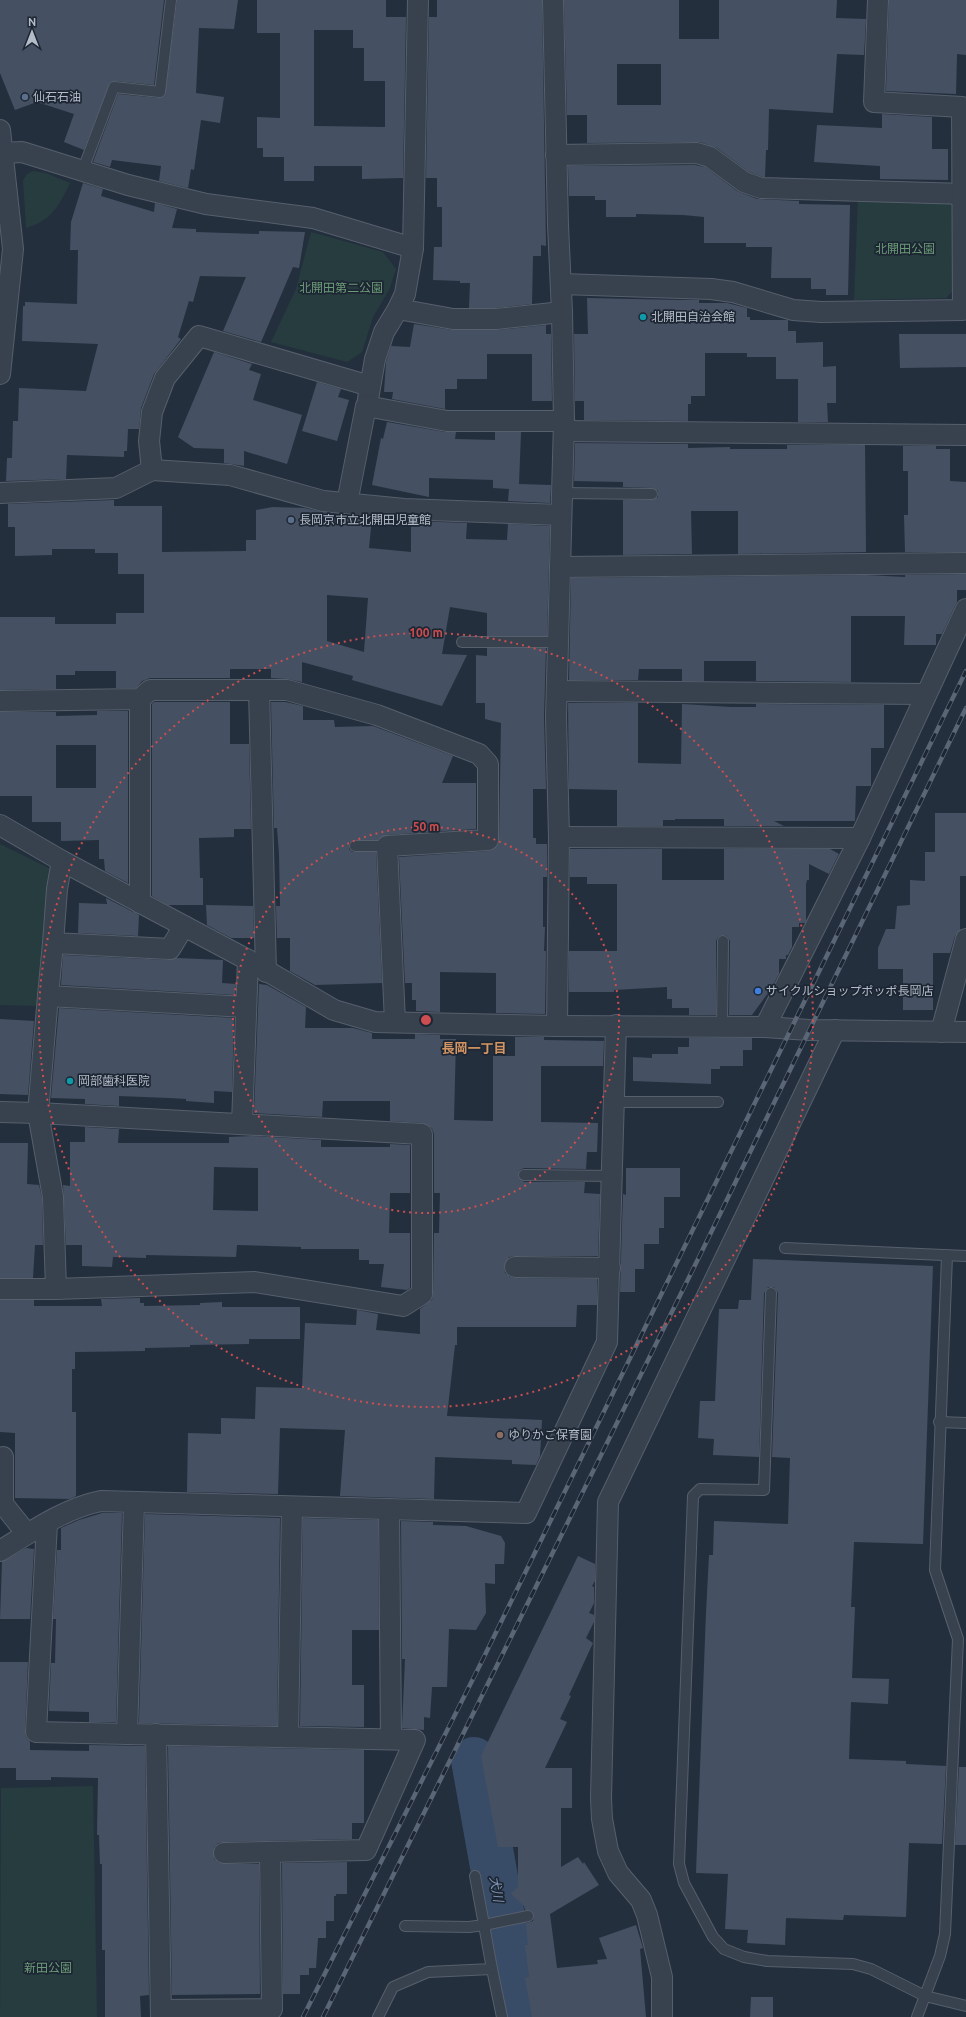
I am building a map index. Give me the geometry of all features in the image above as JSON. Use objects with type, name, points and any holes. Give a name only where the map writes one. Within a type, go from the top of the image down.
[{"type":"street","points":[[347,503],[375,359],[384,332],[405,294],[413,248],[418,0]]},
{"type":"street","points":[[553,0],[564,426],[556,691],[559,837],[556,1026]]},
{"type":"street","points":[[561,284],[711,289],[733,292],[792,310],[963,310],[964,194],[962,107],[874,102],[878,0]]},
{"type":"street","points":[[0,130],[6,248],[0,374]]},
{"type":"street","points":[[2,153],[22,152],[82,172],[206,204],[314,218],[413,248]]},
{"type":"street","points":[[556,155],[697,153],[710,157],[744,182],[761,188],[964,194]]},
{"type":"street","points":[[398,309],[453,319],[496,320],[562,312]]},
{"type":"street","points":[[152,470],[148,441],[152,412],[166,378],[199,336],[370,386]]},
{"type":"street","points":[[366,406],[447,421],[564,426],[966,435]]},
{"type":"street","points":[[0,493],[116,488],[152,470],[230,475],[323,501],[404,509],[562,516]]},
{"type":"street","points":[[560,567],[966,563]]},
{"type":"street","points":[[765,1027],[860,838],[925,694],[966,609]]},
{"type":"street","points":[[0,701],[140,699],[150,690],[287,690],[377,714],[479,754],[488,764],[488,840],[387,846],[395,1022]]},
{"type":"street","points":[[259,690],[266,972]]},
{"type":"street","points":[[556,691],[925,694]]},
{"type":"street","points":[[140,699],[140,903]]},
{"type":"street","points":[[0,825],[62,861],[248,960],[266,972],[334,1010],[375,1022],[556,1026],[765,1027],[835,1030],[966,1032]]},
{"type":"street","points":[[559,837],[860,838]]},
{"type":"street","points":[[56,1289],[53,1197],[38,1113],[57,889],[62,861]]},
{"type":"street","points":[[53,943],[170,949],[184,926]]},
{"type":"street","points":[[941,1032],[966,938]]},
{"type":"street","points":[[242,1124],[248,960]]},
{"type":"street","points":[[48,996],[246,1008]]},
{"type":"street","points":[[0,1551],[27,1534],[85,1504],[101,1501],[526,1513],[607,1342],[613,1176],[616,1026]]},
{"type":"street","points":[[662,2017],[662,1977],[647,1915],[641,1900],[615,1868],[608,1851],[602,1819],[608,1502],[835,1030]]},
{"type":"street","points":[[0,1112],[422,1134],[422,1294],[403,1306],[255,1282],[56,1289],[0,1289]]},
{"type":"street","points":[[515,1266],[610,1268]]},
{"type":"street","points":[[3,1457],[3,1504],[27,1534]]},
{"type":"street","points":[[127,1734],[134,1503]]},
{"type":"street","points":[[288,1737],[292,1507]]},
{"type":"street","points":[[389,1509],[390,1739]]},
{"type":"street","points":[[47,1523],[36,1732],[414,1740],[366,1850],[224,1853]]},
{"type":"street","points":[[156,1734],[161,2013],[272,2009],[270,1852]]},
{"type":"lane","points":[[82,172],[114,87],[160,92],[171,0]]},
{"type":"lane","points":[[562,493],[652,494]]},
{"type":"lane","points":[[462,642],[557,642]]},
{"type":"lane","points":[[355,846],[387,846]]},
{"type":"lane","points":[[722,1027],[723,941]]},
{"type":"lane","points":[[614,1102],[718,1102]]},
{"type":"lane","points":[[524,1175],[613,1176]]},
{"type":"lane","points":[[785,1248],[966,1256]]},
{"type":"lane","points":[[916,2017],[940,1956],[945,1934],[958,1639],[934,1570],[946,1256]]},
{"type":"lane","points":[[771,1293],[764,1490],[700,1489],[693,1496],[679,1864],[684,1883],[713,1937],[724,1948],[744,1957],[767,1961],[853,1964],[871,1969],[925,1996],[966,2006]]},
{"type":"lane","points":[[940,1422],[966,1423]]},
{"type":"lane","points":[[475,1876],[488,1924],[492,1969],[502,2017]]},
{"type":"lane","points":[[405,1926],[469,1927],[528,1916]]},
{"type":"lane","points":[[378,2017],[393,1987],[428,1972],[492,1969]]},
{"type":"green space","points":[[33,171],[46,173],[70,183],[58,206],[53,212],[42,221],[26,228],[23,180],[27,174]]},
{"type":"green space","name":"北開田公園","points":[[858,197],[954,202],[954,290],[946,298],[854,300]]},
{"type":"green space","name":"北開田第二公園","points":[[311,232],[383,252],[396,269],[389,290],[373,317],[362,352],[347,362],[271,342],[296,289]]},
{"type":"green space","points":[[0,844],[53,870],[38,1006],[0,1005]]},
{"type":"green space","name":"新田公園","points":[[93,1786],[97,2017],[0,2017],[1,1788]]},
{"type":"building","points":[[0,0],[164,0],[154,85],[115,81],[110,82],[84,150],[64,142],[74,114],[37,102],[15,110],[0,73]]},
{"type":"building","points":[[177,0],[238,0],[234,29],[199,28],[196,93],[224,97],[220,123],[201,120],[194,170],[191,169],[188,188],[159,181],[161,166],[112,160],[110,167],[93,162],[118,94],[159,98],[165,96]]},
{"type":"building","points":[[257,0],[386,0],[386,17],[406,17],[403,178],[362,179],[362,166],[314,166],[314,181],[284,181],[284,157],[263,157],[263,148],[257,148],[257,117],[280,118],[280,33],[257,33]],"holes":[[[314,30],[353,30],[353,48],[364,48],[364,81],[385,81],[385,127],[314,126]]]},
{"type":"building","points":[[437,0],[542,0],[546,246],[541,245],[541,256],[533,256],[532,304],[495,308],[469,308],[470,283],[433,280],[434,247],[442,247],[442,207],[437,207],[437,178],[426,178],[429,17],[437,17]]},
{"type":"building","points":[[564,0],[679,0],[679,39],[719,39],[719,0],[837,0],[836,18],[866,19],[864,55],[837,54],[833,113],[769,109],[768,150],[766,150],[765,177],[749,172],[717,148],[700,142],[587,143],[587,115],[567,115]],"holes":[[[617,64],[661,64],[661,105],[617,105]]]},
{"type":"building","points":[[889,0],[966,0],[966,55],[957,54],[956,94],[886,91]]},
{"type":"building","points":[[882,114],[932,117],[932,149],[948,149],[948,180],[880,179],[880,166],[814,162],[817,125],[882,128]]},
{"type":"building","points":[[695,165],[705,167],[737,191],[757,199],[799,201],[799,204],[850,205],[848,295],[826,295],[826,289],[811,289],[811,278],[771,278],[772,247],[746,247],[746,243],[704,243],[704,217],[636,214],[636,217],[606,217],[606,200],[595,200],[595,196],[569,196],[568,166]]},
{"type":"building","points":[[83,183],[103,189],[101,196],[154,212],[155,203],[177,209],[172,228],[196,229],[196,232],[259,234],[259,231],[305,232],[299,268],[293,267],[261,342],[223,331],[246,277],[200,276],[193,302],[189,301],[178,337],[181,339],[154,374],[141,408],[139,429],[128,429],[127,451],[124,451],[124,457],[67,455],[66,479],[6,481],[7,458],[12,458],[13,421],[18,421],[19,388],[86,391],[98,344],[22,341],[23,306],[25,306],[25,302],[77,304],[78,250],[70,250],[71,222]]},
{"type":"building","points":[[587,298],[699,300],[699,303],[727,303],[747,308],[747,317],[750,317],[750,320],[788,320],[788,331],[796,331],[796,343],[823,342],[823,367],[836,366],[836,403],[827,403],[828,422],[798,422],[798,379],[776,379],[776,357],[747,357],[747,353],[705,353],[705,396],[691,396],[691,404],[688,404],[688,421],[584,420],[584,401],[575,401],[574,334],[588,334]]},
{"type":"building","points":[[414,324],[453,330],[497,330],[546,325],[546,334],[551,334],[552,401],[532,401],[532,354],[487,354],[487,379],[457,379],[457,389],[445,389],[445,409],[392,399],[393,392],[384,392],[386,362],[391,346],[410,347]]},
{"type":"building","points":[[899,334],[966,334],[966,367],[900,368]]},
{"type":"building","points":[[214,352],[252,364],[249,370],[261,374],[253,400],[302,415],[287,464],[244,451],[244,466],[224,463],[224,449],[194,448],[178,437]]},
{"type":"building","points":[[317,382],[341,389],[338,397],[349,400],[337,441],[302,431]]},
{"type":"building","points":[[387,422],[445,432],[456,432],[455,439],[495,440],[495,432],[521,432],[519,484],[551,485],[550,503],[508,501],[509,489],[493,488],[493,480],[429,478],[429,497],[372,485],[381,438],[383,439]]},
{"type":"building","points":[[575,443],[688,444],[688,448],[730,447],[730,449],[787,449],[787,445],[865,445],[866,552],[738,554],[738,511],[691,511],[692,554],[623,555],[623,500],[652,500],[658,497],[658,491],[652,488],[623,487],[623,482],[574,481]]},
{"type":"building","points":[[903,446],[936,446],[936,449],[950,449],[950,481],[966,482],[966,552],[905,552],[904,515],[908,515],[908,471],[903,471]]},
{"type":"building","points":[[114,500],[114,506],[162,506],[162,552],[246,551],[246,540],[256,540],[256,510],[273,507],[304,508],[342,516],[342,514],[372,517],[369,548],[411,552],[411,521],[467,523],[466,539],[507,540],[508,524],[550,526],[547,636],[487,636],[487,613],[450,607],[442,654],[467,655],[442,706],[352,680],[353,676],[302,662],[302,682],[271,678],[271,669],[230,669],[230,678],[150,678],[142,681],[136,688],[116,688],[116,671],[75,671],[75,675],[56,675],[56,689],[0,690],[0,617],[55,617],[55,624],[116,624],[116,613],[144,613],[144,574],[118,574],[118,553],[95,553],[95,549],[52,549],[52,555],[15,556],[15,527],[8,527],[8,504]],"holes":[[[327,595],[368,598],[364,652],[327,641]]]},
{"type":"building","points":[[966,574],[966,590],[957,590],[957,602],[942,634],[936,634],[936,645],[904,645],[905,616],[851,616],[851,682],[756,681],[756,661],[704,661],[704,681],[682,681],[682,669],[639,669],[638,680],[569,680],[571,578],[866,575],[905,577],[905,575]]},
{"type":"building","points":[[487,648],[546,648],[544,717],[546,789],[533,789],[533,838],[536,838],[536,844],[547,844],[547,877],[543,877],[543,927],[545,927],[544,951],[546,951],[545,1014],[496,1013],[496,973],[440,972],[440,1012],[416,1011],[416,1000],[412,1000],[412,983],[405,983],[399,857],[489,851],[494,849],[499,840],[501,723],[485,719],[485,703],[476,703],[476,655],[487,656]]},
{"type":"building","points":[[154,702],[230,702],[230,744],[249,744],[251,829],[234,829],[234,837],[199,838],[200,878],[203,878],[203,905],[168,905],[152,896],[152,704]]},
{"type":"building","points":[[271,702],[285,702],[303,706],[303,720],[334,720],[335,727],[373,726],[453,756],[442,783],[476,783],[476,829],[386,835],[378,840],[355,840],[349,843],[349,849],[352,852],[376,852],[382,983],[315,985],[290,971],[290,938],[277,938],[276,906],[280,906],[279,854],[277,828],[274,828]]},
{"type":"building","points":[[568,703],[638,703],[638,763],[681,764],[682,704],[731,707],[756,707],[756,704],[884,705],[884,748],[871,748],[871,786],[856,786],[855,821],[774,821],[784,826],[724,826],[724,819],[675,819],[663,820],[663,826],[617,826],[617,790],[569,789]]},
{"type":"building","points":[[97,711],[128,711],[128,883],[105,871],[104,859],[99,859],[99,840],[61,841],[61,822],[32,822],[32,796],[0,796],[0,712],[56,712],[56,716],[97,715]],"holes":[[[56,745],[96,745],[96,788],[56,788]]]},
{"type":"building","points":[[935,813],[966,813],[966,876],[960,876],[960,930],[955,936],[950,953],[933,953],[933,1010],[903,1010],[903,969],[878,969],[878,948],[886,929],[895,929],[897,906],[910,905],[910,880],[925,881],[925,852],[935,852]]},
{"type":"building","points":[[570,849],[662,849],[662,880],[724,880],[724,849],[830,849],[839,854],[829,874],[809,864],[809,880],[807,880],[806,884],[806,921],[805,923],[799,923],[799,927],[792,927],[792,947],[788,955],[786,955],[786,959],[779,959],[779,974],[771,989],[752,1015],[729,1015],[730,941],[727,936],[723,935],[718,937],[716,941],[716,1015],[689,1015],[689,1008],[672,1008],[672,999],[667,999],[667,987],[614,990],[614,992],[569,992],[569,951],[617,951],[617,884],[587,884],[587,877],[570,877]]},
{"type":"building","points":[[106,898],[139,915],[138,936],[78,933],[79,903],[107,904]]},
{"type":"building","points":[[206,905],[253,906],[254,938],[231,938],[207,925]]},
{"type":"building","points":[[63,955],[169,960],[177,958],[223,960],[222,983],[236,984],[235,995],[61,985]]},
{"type":"building","points":[[259,984],[267,985],[306,1007],[305,1028],[353,1028],[372,1033],[372,1039],[415,1039],[415,1034],[440,1035],[440,1039],[456,1039],[454,1120],[493,1121],[493,1056],[515,1056],[515,1037],[544,1037],[544,1040],[604,1041],[603,1066],[541,1066],[541,1122],[598,1123],[597,1152],[587,1152],[586,1169],[524,1168],[520,1170],[518,1175],[524,1182],[585,1182],[584,1193],[600,1194],[598,1256],[515,1256],[509,1257],[504,1266],[505,1273],[510,1277],[515,1278],[597,1279],[597,1305],[577,1305],[576,1327],[457,1327],[457,1345],[455,1345],[447,1416],[542,1420],[540,1456],[536,1465],[512,1464],[512,1460],[435,1457],[434,1499],[340,1496],[345,1430],[280,1428],[278,1494],[187,1492],[188,1433],[221,1434],[221,1418],[255,1419],[256,1387],[302,1388],[305,1323],[356,1325],[357,1310],[378,1314],[376,1330],[420,1334],[420,1309],[432,1300],[433,1294],[434,1233],[439,1233],[440,1193],[434,1193],[434,1134],[432,1128],[423,1123],[390,1121],[390,1101],[323,1101],[322,1117],[254,1113]]},
{"type":"building","points":[[59,1008],[234,1018],[232,1092],[214,1091],[214,1103],[186,1101],[186,1099],[119,1096],[119,1106],[85,1104],[85,1099],[51,1098]]},
{"type":"building","points":[[0,1019],[34,1021],[28,1095],[0,1094]]},
{"type":"building","points":[[689,1038],[752,1038],[752,1050],[743,1050],[743,1066],[720,1066],[720,1069],[711,1069],[711,1084],[633,1081],[633,1057],[652,1058],[652,1054],[678,1054],[678,1047],[689,1047]]},
{"type":"building","points":[[85,1127],[119,1129],[118,1143],[229,1143],[229,1137],[252,1136],[321,1140],[321,1147],[390,1147],[390,1144],[410,1145],[410,1193],[390,1193],[389,1233],[410,1233],[410,1288],[407,1290],[381,1287],[384,1264],[369,1264],[369,1260],[359,1260],[359,1249],[301,1249],[301,1247],[237,1245],[236,1257],[146,1255],[146,1258],[113,1257],[112,1267],[82,1266],[82,1245],[66,1245],[63,1185],[70,1186],[70,1142],[85,1142]],"holes":[[[214,1167],[258,1168],[258,1211],[213,1210]]]},
{"type":"building","points":[[0,1143],[28,1143],[27,1184],[39,1185],[42,1198],[43,1245],[35,1245],[33,1278],[0,1278]]},
{"type":"building","points":[[626,1168],[680,1168],[680,1197],[664,1197],[664,1228],[659,1228],[659,1244],[644,1244],[644,1269],[635,1269],[635,1292],[620,1292],[623,1194],[626,1195]]},
{"type":"building","points":[[753,1259],[933,1266],[923,1544],[854,1542],[851,1607],[855,1607],[852,1678],[889,1679],[888,1704],[851,1702],[849,1759],[906,1761],[906,1764],[946,1766],[942,1844],[909,1843],[906,1917],[844,1915],[843,1920],[786,1918],[785,1945],[747,1943],[748,1930],[725,1929],[728,1874],[696,1873],[706,1613],[709,1555],[713,1555],[714,1521],[788,1524],[790,1458],[772,1457],[778,1293],[774,1287],[768,1287],[764,1293],[759,1457],[713,1455],[714,1439],[698,1438],[700,1401],[715,1401],[719,1309],[738,1309],[739,1300],[751,1300]]},
{"type":"building","points":[[140,1298],[140,1303],[144,1303],[144,1306],[200,1305],[200,1303],[222,1302],[222,1307],[300,1307],[300,1339],[249,1339],[249,1344],[190,1345],[190,1347],[145,1348],[145,1351],[75,1352],[75,1369],[72,1369],[72,1412],[76,1412],[76,1496],[70,1499],[15,1498],[15,1433],[0,1432],[0,1300],[34,1300],[34,1306],[102,1306],[101,1299]]},
{"type":"building","points":[[102,1513],[122,1513],[116,1722],[89,1722],[89,1712],[49,1711],[51,1663],[55,1663],[56,1619],[53,1619],[57,1550],[61,1550],[61,1528],[79,1520]]},
{"type":"building","points":[[145,1514],[280,1518],[277,1726],[139,1723]]},
{"type":"building","points":[[303,1518],[378,1520],[379,1630],[352,1630],[352,1685],[364,1685],[364,1727],[300,1726]]},
{"type":"building","points":[[401,1521],[433,1522],[433,1525],[466,1526],[501,1536],[505,1543],[504,1564],[495,1564],[495,1584],[485,1583],[486,1613],[476,1630],[449,1629],[447,1687],[432,1687],[430,1718],[424,1717],[424,1730],[402,1728],[405,1659],[402,1659]]},
{"type":"building","points":[[26,1548],[34,1549],[30,1619],[0,1619],[2,1562]]},
{"type":"building","points":[[578,1556],[595,1564],[595,1581],[592,1586],[594,1587],[594,1603],[589,1613],[594,1615],[594,1622],[586,1638],[593,1643],[569,1695],[571,1696],[560,1719],[567,1722],[545,1768],[572,1768],[572,1808],[561,1808],[561,1867],[578,1857],[583,1864],[584,1862],[599,1885],[550,1914],[557,1968],[598,1964],[597,1960],[607,1959],[599,1938],[636,1925],[643,1948],[640,1949],[646,2017],[532,2017],[525,1978],[529,1977],[525,1945],[528,1945],[526,1923],[533,1921],[534,1915],[530,1910],[525,1910],[524,1906],[511,1894],[518,1886],[518,1847],[498,1847],[481,1756]]},
{"type":"building","points":[[0,1662],[28,1662],[25,1731],[26,1737],[30,1742],[30,1750],[89,1751],[89,1745],[145,1746],[149,1995],[140,1996],[141,2017],[105,2017],[105,1950],[102,1950],[102,1864],[100,1864],[99,1835],[97,1835],[98,1778],[51,1777],[51,1780],[16,1780],[16,1768],[0,1768]]},
{"type":"building","points":[[168,1746],[364,1750],[364,1823],[352,1823],[352,1839],[224,1842],[218,1843],[214,1848],[214,1859],[219,1863],[259,1864],[260,1994],[172,1995]]},
{"type":"building","points":[[959,1767],[966,1767],[966,1845],[955,1845]]},
{"type":"building","points":[[347,1862],[347,1894],[336,1894],[336,1896],[334,1896],[334,1921],[326,1921],[326,1938],[318,1938],[316,1968],[309,1968],[309,1975],[300,1975],[300,1994],[283,1994],[282,1863]]},
{"type":"building","points":[[751,1997],[773,1997],[773,2017],[750,2017]]},
{"type":"waterway","name":"犬川","points":[[474,1760],[520,2017]]},
{"type":"railway","points":[[303,2017],[481,1663],[966,671]]},
{"type":"railway","points":[[323,2017],[703,1249],[966,708]]},
{"type":"place","name":"仙石石油","points":[[25,97]]},
{"type":"place","name":"北開田自治会館","points":[[643,317]]},
{"type":"place","name":"長岡京市立北開田児童館","points":[[291,520]]},
{"type":"place","name":"サイクルショップポッポ長岡店","points":[[758,991]]},
{"type":"place","name":"岡部歯科医院","points":[[70,1081]]},
{"type":"place","name":"ゆりかご保育園","points":[[500,1435]]},
{"type":"district","name":"長岡一丁目","points":[[474,1048]]}]
